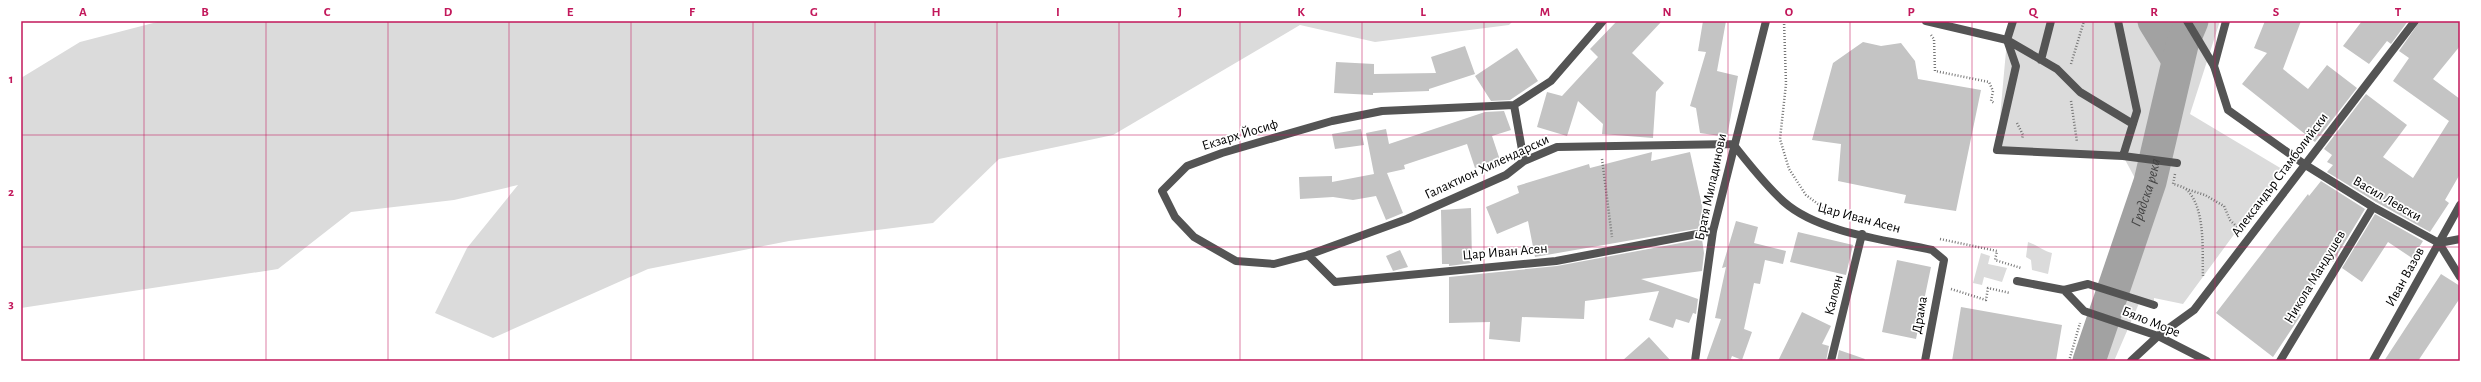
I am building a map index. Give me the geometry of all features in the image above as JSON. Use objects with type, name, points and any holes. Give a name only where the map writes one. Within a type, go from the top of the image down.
[{"type":"street","name":"Екзарх Йосиф","points":[[1308,255],[1274,264],[1236,261],[1194,237],[1175,217],[1162,191],[1187,166],[1222,153],[1332,121],[1382,112],[1514,104],[1551,81],[1603,21]]},
{"type":"street","name":"Братя Миладинови","points":[[1694,361],[1713,231],[1766,21]]},
{"type":"street","points":[[1926,21],[2007,40],[2057,69],[2080,92],[2133,124]]},
{"type":"street","points":[[2013,21],[2007,40],[2016,66],[1997,150],[2123,156],[2177,164]]},
{"type":"street","points":[[2041,60],[2051,21]]},
{"type":"street","points":[[2118,21],[2137,112],[2123,156]]},
{"type":"street","name":"Васил Левски","points":[[2187,21],[2214,66],[2228,110],[2304,164],[2373,207],[2439,243]]},
{"type":"street","points":[[2214,66],[2226,21]]},
{"type":"street","name":"Александър Стамболийски","points":[[2131,361],[2158,336],[2194,310],[2304,164],[2415,21]]},
{"type":"street","points":[[1514,104],[1524,161]]},
{"type":"street","name":"Галактион Хилендарски","points":[[1308,255],[1407,219],[1506,175],[1524,161],[1557,147],[1734,144]]},
{"type":"street","name":"Цар Иван Асен","points":[[1734,144],[1764,182],[1785,203],[1809,218],[1862,234],[1932,250],[1944,260],[1943,274]]},
{"type":"street","name":"Иван Вазов","points":[[2373,361],[2460,205]]},
{"type":"street","name":"Никола Мандушев","points":[[2280,361],[2373,207]]},
{"type":"street","name":"Цар Иван Асен","points":[[1308,255],[1335,282],[1401,274],[1556,261],[1713,231]]},
{"type":"street","name":"Калоян","points":[[1831,361],[1862,234]]},
{"type":"street","points":[[2460,240],[2439,243],[2460,277]]},
{"type":"street","name":"Драма","points":[[1925,361],[1939,286],[1943,274]]},
{"type":"street","points":[[2017,281],[2064,290],[2088,284],[2154,305]]},
{"type":"street","name":"Бяло Море","points":[[2064,290],[2084,311],[2158,336],[2207,361]]},
{"type":"path","points":[[1784,21],[1786,84],[1780,139],[1789,169],[1806,195],[1830,213]]},
{"type":"path","points":[[1930,33],[1934,40],[1936,71],[1989,82],[1993,91],[1991,101],[2006,110],[2023,135],[2020,151]]},
{"type":"path","points":[[1600,147],[1613,250]]},
{"type":"path","points":[[2177,164],[2173,184],[2204,195],[2224,206],[2230,220],[2238,229]]},
{"type":"path","points":[[2186,189],[2195,204],[2202,227],[2203,279]]},
{"type":"path","points":[[1936,239],[1997,251],[1995,260],[2021,267],[2012,293],[1988,288],[1986,300],[1939,286]]},
{"type":"shaded area","points":[[161,21],[1513,21],[1509,25],[1375,42],[1300,25],[1113,135],[999,159],[933,223],[789,241],[648,269],[493,338],[435,313],[467,248],[518,185],[454,200],[351,212],[278,269],[21,308],[21,78],[80,42]]},
{"type":"shaded area","points":[[2013,21],[2220,21],[2190,114],[2282,169],[2183,304],[2154,298],[2154,305],[2140,301],[2114,361],[2078,360],[2083,340],[2110,275],[2136,180],[2123,156],[1997,150],[2007,40]]},
{"type":"shaded area","points":[[2028,242],[2052,253],[2048,274],[2032,270],[2031,260],[2026,257]]},
{"type":"shaded area","points":[[1981,253],[1990,256],[1988,264],[2007,268],[2002,282],[1984,277],[1982,285],[1973,283]]},
{"type":"building","points":[[1617,21],[1662,21],[1632,53],[1664,83],[1656,92],[1653,138],[1602,134],[1603,124],[1578,101],[1567,136],[1537,127],[1547,92],[1562,96],[1598,57],[1590,49]]},
{"type":"building","points":[[1703,21],[1726,21],[1717,71],[1738,76],[1727,137],[1700,133],[1696,108],[1690,106],[1706,52],[1698,51]]},
{"type":"building","points":[[2265,21],[2301,21],[2283,69],[2308,89],[2327,65],[2357,88],[2315,142],[2242,84],[2267,53],[2254,48]]},
{"type":"building","points":[[2362,21],[2408,21],[2391,44],[2387,41],[2369,64],[2343,46]]},
{"type":"building","points":[[2420,21],[2460,21],[2460,46],[2433,79],[2460,99],[2460,174],[2445,200],[2449,203],[2430,232],[2376,202],[2327,172],[2333,165],[2327,162],[2332,155],[2324,149],[2366,94],[2407,125],[2383,157],[2413,178],[2449,121],[2393,81],[2409,58],[2399,51]]},
{"type":"building","points":[[1863,42],[1881,46],[1901,43],[1915,61],[1918,79],[1981,90],[1956,211],[1904,203],[1906,195],[1838,181],[1841,144],[1812,140],[1833,63]]},
{"type":"building","points":[[1465,46],[1475,74],[1429,89],[1429,91],[1373,93],[1373,95],[1334,93],[1336,62],[1374,64],[1374,74],[1436,73],[1431,57]]},
{"type":"building","points":[[1517,48],[1538,81],[1510,100],[1491,101],[1475,76]]},
{"type":"building","points":[[1504,111],[1511,130],[1492,136],[1500,160],[1475,168],[1467,144],[1404,165],[1405,169],[1387,173],[1403,213],[1386,220],[1376,196],[1353,200],[1333,197],[1300,199],[1299,177],[1332,176],[1332,182],[1374,174],[1366,133],[1386,129],[1389,144],[1485,112]]},
{"type":"building","points":[[1361,129],[1364,145],[1335,149],[1332,134]]},
{"type":"building","points":[[1652,152],[1651,161],[1690,152],[1705,219],[1700,220],[1701,228],[1535,257],[1528,221],[1497,234],[1486,207],[1519,193],[1517,186],[1589,164],[1590,168]]},
{"type":"building","points":[[2321,181],[2365,209],[2333,262],[2331,261],[2293,309],[2301,315],[2273,357],[2216,313],[2308,194],[2309,196]]},
{"type":"building","points":[[1471,208],[1472,263],[1449,266],[1449,264],[1442,264],[1441,210]]},
{"type":"building","points":[[2375,214],[2423,241],[2412,258],[2388,242],[2362,282],[2342,268]]},
{"type":"building","points":[[1736,221],[1758,227],[1754,243],[1786,251],[1783,264],[1765,260],[1760,284],[1754,283],[1744,329],[1752,332],[1742,360],[1732,356],[1730,361],[1706,361],[1721,319],[1715,318],[1726,267],[1722,268]]},
{"type":"building","points":[[1798,232],[1853,245],[1846,275],[1790,262]]},
{"type":"building","points":[[1702,239],[1704,253],[1702,271],[1641,279],[1698,299],[1696,314],[1693,313],[1689,323],[1676,319],[1673,328],[1649,320],[1659,291],[1585,301],[1584,319],[1522,317],[1520,342],[1489,339],[1490,322],[1449,323],[1449,277],[1557,266]]},
{"type":"building","points":[[1400,250],[1408,267],[1393,271],[1386,256]]},
{"type":"building","points":[[1897,260],[1931,267],[1916,339],[1882,332]]},
{"type":"building","points":[[2441,274],[2460,286],[2460,298],[2418,361],[2384,361]]},
{"type":"building","points":[[1961,307],[2062,325],[2056,361],[1952,361]]},
{"type":"building","points":[[1802,312],[1831,326],[1822,344],[1829,346],[1826,361],[1778,361]]},
{"type":"building","points":[[1649,337],[1671,361],[1622,361]]},
{"type":"building","points":[[1839,350],[1865,359],[1864,361],[1837,361]]},
{"type":"waterway","points":[[2154,21],[2178,60]]},
{"type":"waterway","name":"Градска река","points":[[2089,361],[2150,182],[2182,45],[2192,21]]}]
